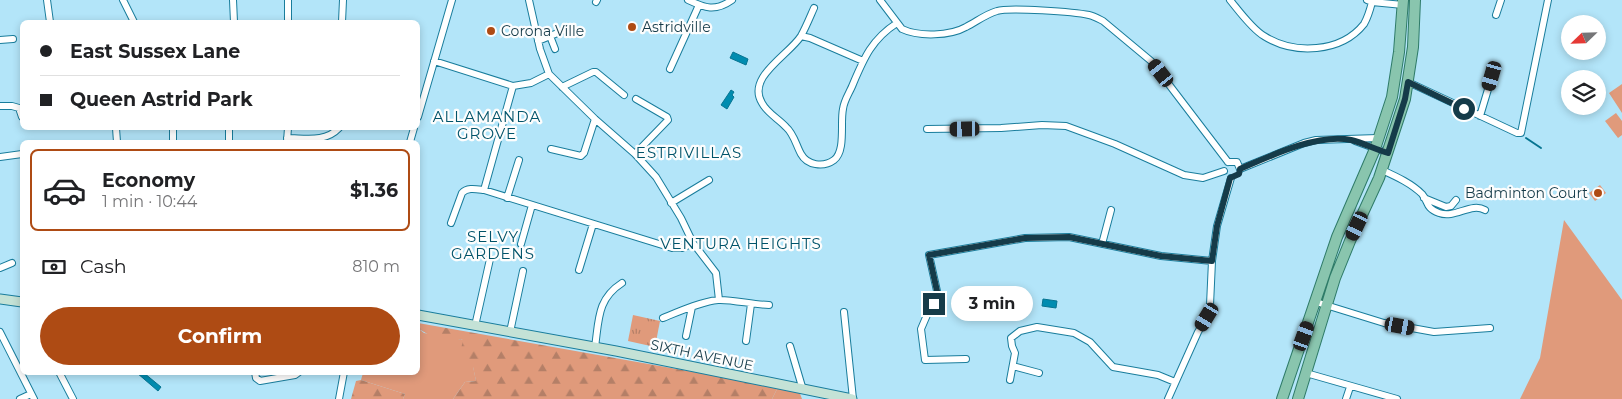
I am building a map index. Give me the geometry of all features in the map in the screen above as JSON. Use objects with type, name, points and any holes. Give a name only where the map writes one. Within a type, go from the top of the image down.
[{"type":"main road","points":[[1282,399],[1321,303],[1388,153],[1405,99],[1408,82],[1413,47],[1415,0]]},
{"type":"main road","points":[[1298,399],[1306,373],[1337,237],[1375,149],[1392,97],[1399,52],[1403,2]]},
{"type":"main road","points":[[0,299],[20,303]]},
{"type":"main road","name":"SIXTH AVENUE","points":[[420,315],[595,347],[832,397],[852,399]]},
{"type":"street","points":[[47,0],[50,20]]},
{"type":"street","points":[[122,0],[133,20]]},
{"type":"street","points":[[233,0],[234,20]]},
{"type":"street","points":[[288,0],[288,20]]},
{"type":"street","points":[[342,20],[343,0]]},
{"type":"street","points":[[420,110],[452,0]]},
{"type":"street","points":[[529,0],[538,41],[549,74],[595,119],[635,154],[656,177],[693,243],[716,273],[719,300]]},
{"type":"street","points":[[688,0],[711,9],[732,0]]},
{"type":"street","points":[[880,0],[897,24],[907,31],[944,34],[964,28],[999,10],[1071,13],[1096,17],[1151,61],[1228,162]]},
{"type":"street","points":[[1230,0],[1263,36],[1280,44],[1311,48],[1320,48],[1333,44],[1357,31],[1369,14],[1369,1],[1403,2]]},
{"type":"street","points":[[1496,15],[1500,0]]},
{"type":"street","points":[[1408,82],[1517,134],[1522,132],[1548,0]]},
{"type":"street","points":[[670,69],[699,5]]},
{"type":"street","points":[[814,8],[801,36],[764,75],[758,94],[762,104],[788,128],[800,153],[810,162],[820,165],[832,162],[837,157],[841,147],[843,109],[863,61],[877,38],[897,24]]},
{"type":"street","points":[[538,41],[560,32]]},
{"type":"street","points":[[550,36],[555,49]]},
{"type":"street","points":[[801,36],[810,38],[863,61]]},
{"type":"street","points":[[0,40],[13,39]]},
{"type":"street","points":[[434,61],[513,86],[531,83],[549,74]]},
{"type":"street","points":[[562,87],[590,72],[596,72],[624,96]]},
{"type":"street","points":[[1480,116],[1492,76]]},
{"type":"street","points":[[484,190],[513,86]]},
{"type":"street","points":[[635,154],[668,120],[667,117],[636,99]]},
{"type":"street","points":[[0,106],[12,106],[19,108],[20,111]]},
{"type":"street","points":[[551,149],[581,156],[584,153],[595,119]]},
{"type":"street","points":[[927,129],[1001,128],[1042,125],[1066,126],[1115,144],[1184,175],[1203,178],[1224,171]]},
{"type":"street","points":[[287,140],[317,139],[334,133],[337,130]]},
{"type":"street","points":[[1230,178],[1237,176],[1240,169],[1316,140],[1378,138]]},
{"type":"street","points":[[1351,140],[1388,153]]},
{"type":"street","points":[[0,156],[20,154]]},
{"type":"street","points":[[507,198],[519,160]]},
{"type":"street","points":[[1230,178],[1224,171],[1224,166],[1228,162],[1236,162],[1240,169]]},
{"type":"street","points":[[1382,170],[1398,177],[1422,194],[1430,208],[1446,215],[1475,208],[1485,210]]},
{"type":"street","points":[[1168,399],[1198,332],[1207,317],[1210,305],[1212,261],[1217,226],[1230,178]]},
{"type":"street","points":[[671,203],[709,180]]},
{"type":"street","points":[[451,223],[462,193],[464,190],[472,188],[484,190],[672,248],[682,248],[693,243]]},
{"type":"street","points":[[1424,198],[1446,207],[1451,206],[1456,200]]},
{"type":"street","points":[[521,244],[532,205]]},
{"type":"street","points":[[1102,244],[1111,210]]},
{"type":"street","points":[[579,270],[593,224]]},
{"type":"street","points":[[966,359],[925,360],[921,330],[934,304],[937,291],[929,255],[1025,238],[1069,237],[1161,256],[1212,261]]},
{"type":"street","points":[[475,326],[490,259]]},
{"type":"street","points":[[0,268],[12,263]]},
{"type":"street","points":[[510,332],[523,271]]},
{"type":"street","points":[[595,347],[601,307],[612,290],[622,283]]},
{"type":"street","points":[[663,318],[692,307],[719,300],[768,305]]},
{"type":"street","points":[[1321,303],[1384,323],[1434,332],[1490,328]]},
{"type":"street","points":[[746,341],[751,304]]},
{"type":"street","points":[[686,336],[692,307]]},
{"type":"street","name":"SIXTH AVENUE","points":[[844,312],[852,399]]},
{"type":"street","points":[[1010,380],[1015,353],[1011,338],[1020,331],[1037,327],[1074,333],[1090,342],[1113,368],[1158,375],[1176,382]]},
{"type":"street","points":[[0,332],[3,345],[20,374]]},
{"type":"street","points":[[790,346],[803,390]]},
{"type":"street","points":[[1013,366],[1039,373]]},
{"type":"street","points":[[1306,373],[1397,399]]},
{"type":"street","points":[[20,399],[33,396],[21,375]]},
{"type":"street","points":[[61,375],[73,399]]},
{"type":"street","points":[[256,375],[260,381],[295,375]]},
{"type":"street","points":[[339,399],[343,375]]},
{"type":"street","points":[[1346,399],[1350,386]]},
{"type":"green space","points":[[1622,84],[1622,113],[1609,93]]},
{"type":"green space","points":[[1616,113],[1622,121],[1622,135],[1618,138],[1605,121]]},
{"type":"green space","name":"Badminton Court","points":[[1600,185],[1606,193],[1595,201],[1589,193]]},
{"type":"green space","points":[[1564,220],[1622,300],[1622,399],[1520,399],[1540,358]]},
{"type":"green space","points":[[633,315],[660,321],[655,347],[628,341]]},
{"type":"green space","points":[[420,323],[778,387],[772,399],[453,399],[465,382],[476,381],[473,367],[462,365],[459,358],[463,340],[458,339],[454,342],[436,339],[420,330]]},
{"type":"green space","points":[[420,330],[424,333],[464,340],[476,381],[465,382],[453,399],[403,399],[405,394],[361,380],[362,375],[420,375]]},
{"type":"green space","points":[[361,380],[405,394],[403,399],[351,399],[356,381]]},
{"type":"green space","points":[[778,387],[799,391],[802,399],[772,399]]},
{"type":"water","points":[[733,52],[748,59],[746,65],[730,58]]},
{"type":"water","points":[[731,90],[734,92],[732,95],[734,97],[727,109],[721,105]]},
{"type":"water","points":[[1043,299],[1057,301],[1056,308],[1042,306]]},
{"type":"water","points":[[139,375],[146,375],[161,387],[158,391]]},
{"type":"waterway","points":[[1526,138],[1541,148]]},
{"type":"place","name":"Astridville","points":[[632,27]]},
{"type":"place","name":"Corona Ville","points":[[491,31]]},
{"type":"place","name":"Badminton Court","points":[[1598,193]]},
{"type":"district","name":"ALLAMANDA GROVE","points":[[487,124]]},
{"type":"district","name":"ESTRIVILLAS","points":[[689,152]]},
{"type":"district","name":"VENTURA HEIGHTS","points":[[741,243]]},
{"type":"district","name":"SELVY GARDENS","points":[[493,244]]},
{"type":"route","points":[[934,304],[937,291],[929,255],[1025,238],[1069,237],[1161,256],[1212,261],[1217,226],[1230,178],[1239,174],[1240,169],[1316,140],[1351,140],[1388,153],[1405,99],[1408,82],[1464,109]]}]
